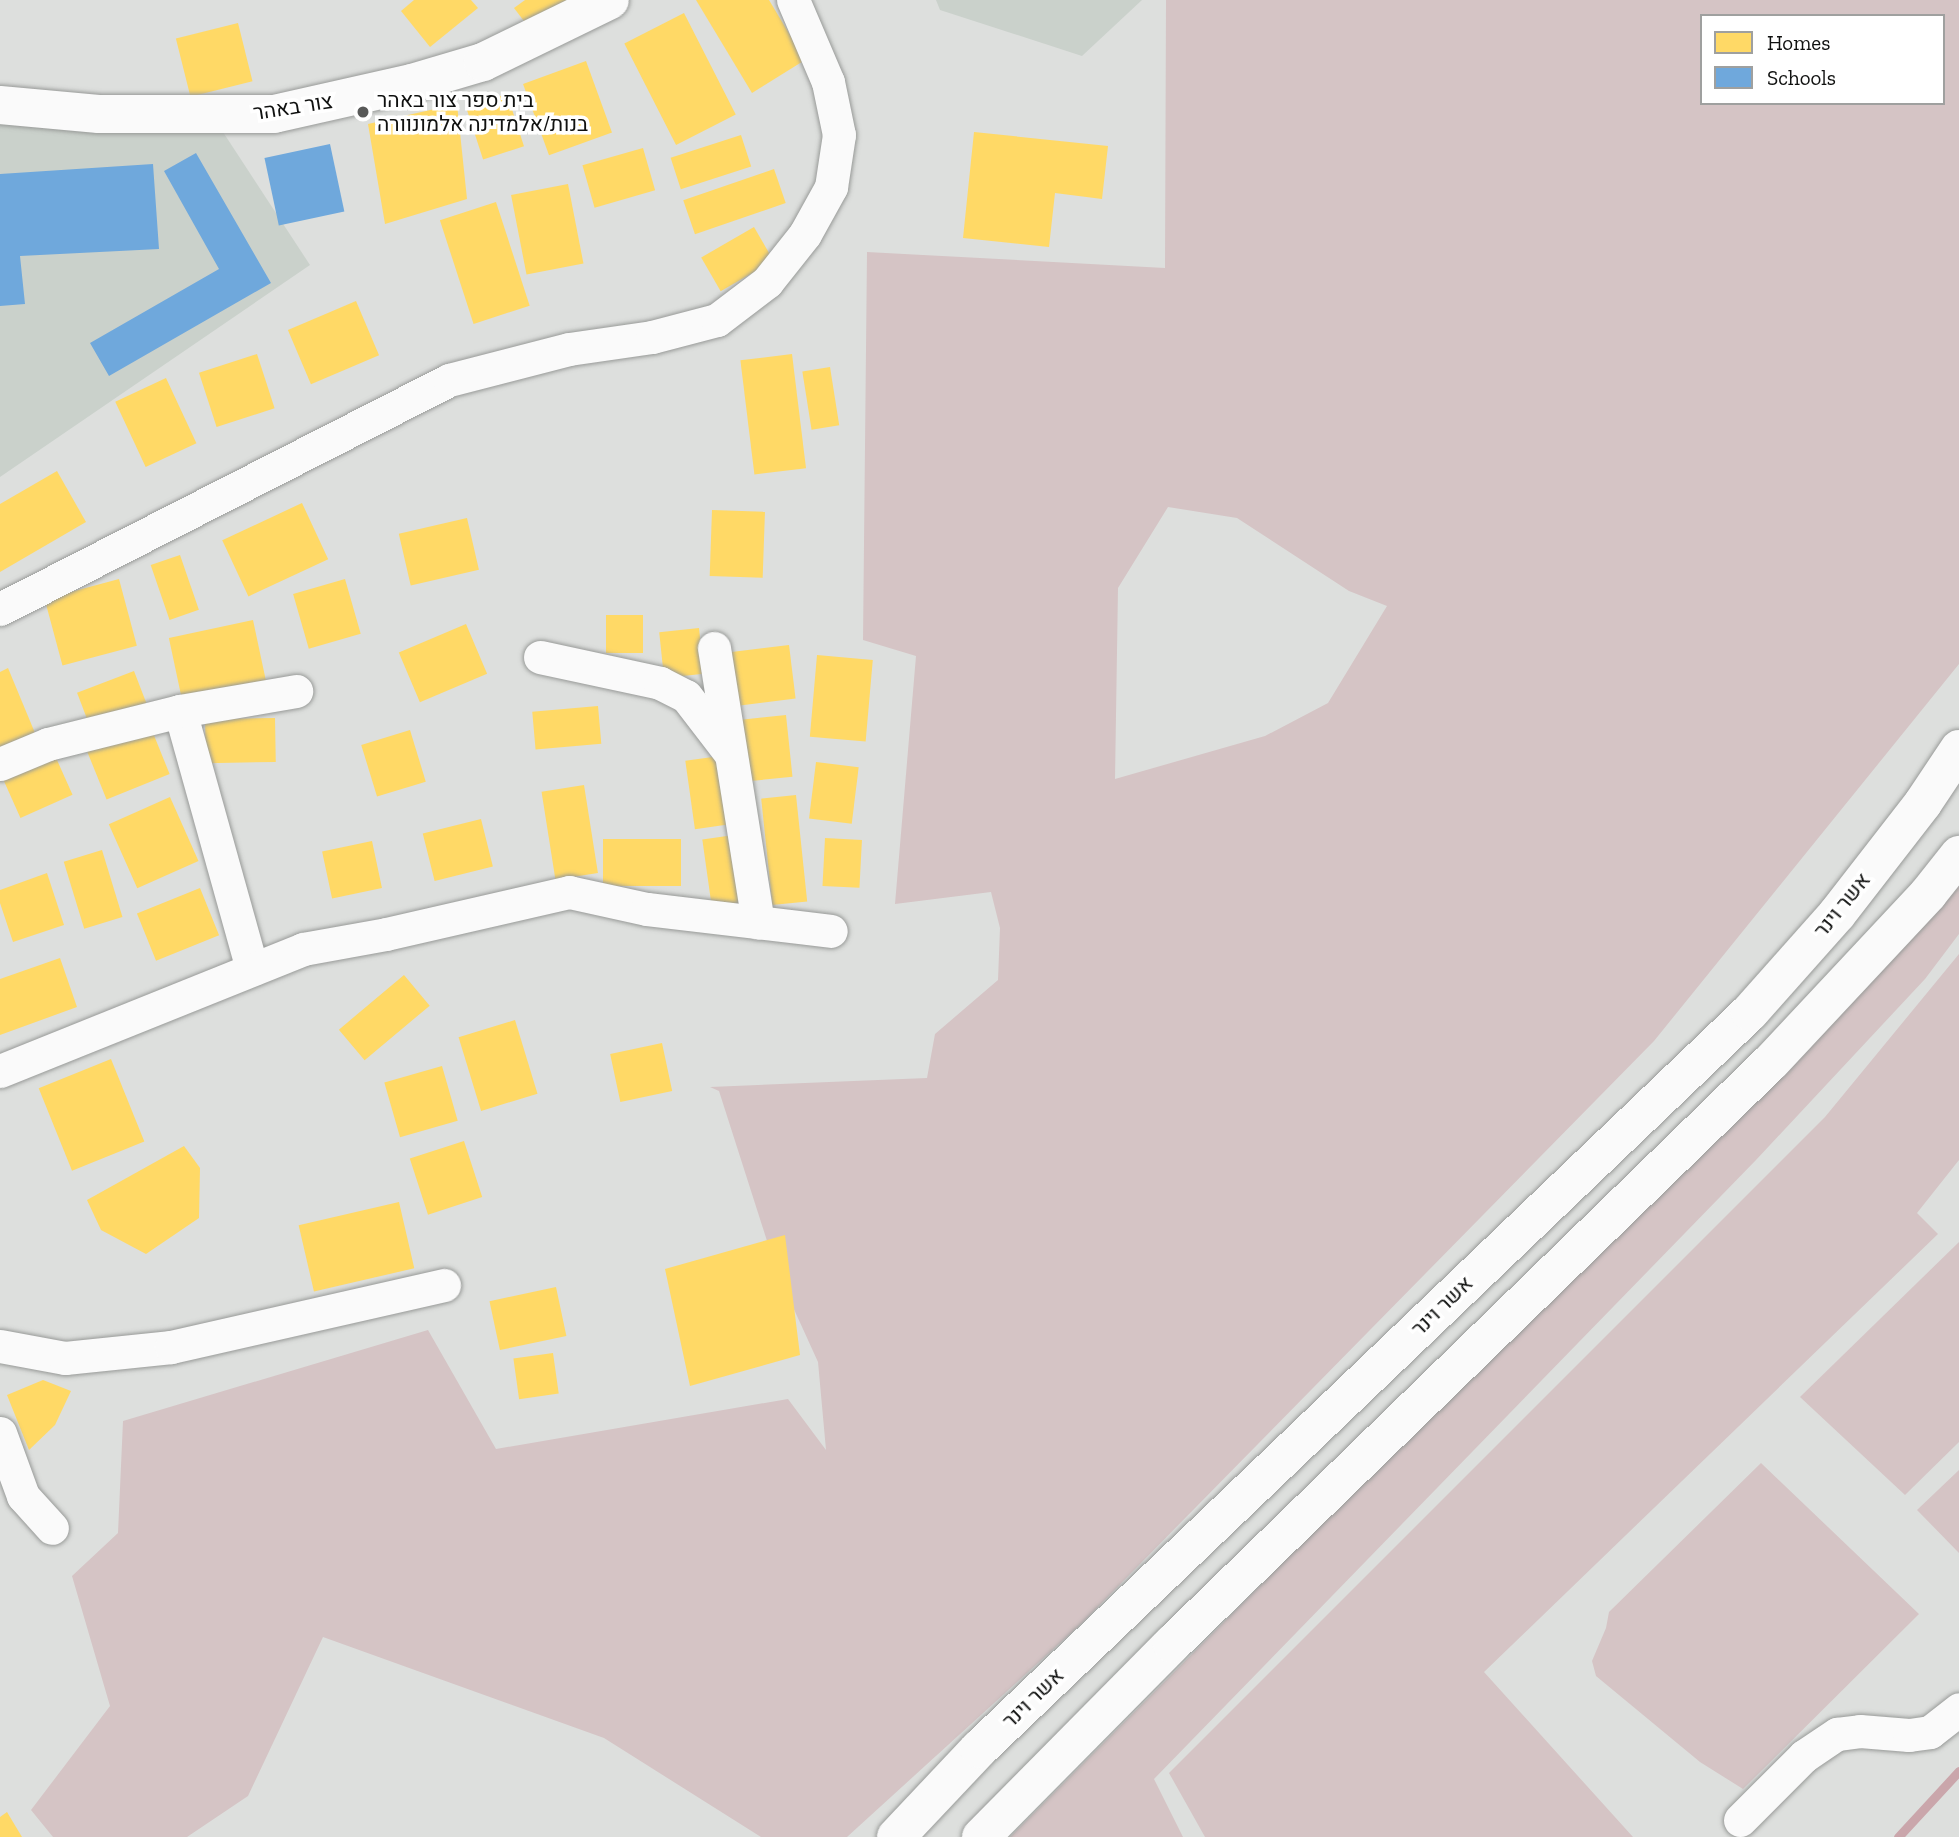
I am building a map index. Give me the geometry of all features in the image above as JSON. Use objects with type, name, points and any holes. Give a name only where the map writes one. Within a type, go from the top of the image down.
[{"type":"main road","name":"צור באהר","points":[[0,105],[99,114],[274,114],[412,82],[483,62],[610,0]]},
{"type":"main road","name":"אשר וינר","points":[[896,1837],[979,1749],[1750,1012],[1837,914],[1923,803],[1959,749]]},
{"type":"main road","points":[[981,1837],[1182,1635],[1770,1062],[1928,894],[1959,855]]},
{"type":"street","points":[[0,609],[449,380],[569,349],[652,337],[717,320],[767,282],[805,234],[831,187],[839,135],[828,82],[793,0]]},
{"type":"street","points":[[714,648],[758,923]]},
{"type":"street","points":[[540,657],[660,683],[686,696],[731,755]]},
{"type":"street","points":[[0,764],[48,744],[180,711],[296,691]]},
{"type":"street","points":[[180,711],[252,969]]},
{"type":"street","points":[[0,1071],[303,949],[386,934],[569,892],[647,909],[831,931]]},
{"type":"street","points":[[0,1346],[65,1358],[171,1347],[444,1285]]},
{"type":"street","points":[[0,1433],[23,1496],[52,1528]]},
{"type":"street","points":[[1740,1820],[1804,1756],[1837,1734],[1860,1731],[1909,1735],[1930,1732],[1959,1709]]},
{"type":"shaded area","points":[[936,0],[1142,0],[1082,56],[940,10]]},
{"type":"shaded area","points":[[1166,0],[1959,0],[1959,664],[1654,1041],[1082,1623],[847,1837],[761,1837],[604,1738],[323,1637],[248,1796],[187,1837],[53,1837],[31,1810],[110,1706],[72,1576],[118,1533],[123,1421],[428,1330],[496,1449],[788,1399],[826,1450],[818,1362],[777,1272],[719,1091],[710,1087],[927,1078],[935,1034],[998,980],[1000,928],[991,892],[895,904],[916,656],[863,640],[867,252],[1165,268]],"holes":[[[1168,507],[1237,518],[1349,591],[1387,606],[1328,703],[1265,736],[1115,779],[1118,588]]]},
{"type":"shaded area","points":[[0,118],[221,129],[310,265],[0,477]]},
{"type":"shaded area","points":[[1959,868],[1959,934],[1925,979],[1756,1160],[1154,1779],[1183,1837],[1010,1837],[1793,1050]]},
{"type":"shaded area","points":[[1959,954],[1959,1160],[1917,1213],[1938,1234],[1484,1672],[1633,1837],[1205,1837],[1169,1773],[1825,1117]]},
{"type":"shaded area","points":[[1959,1242],[1959,1442],[1905,1495],[1800,1397]]},
{"type":"shaded area","points":[[1761,1463],[1919,1614],[1743,1789],[1700,1762],[1596,1676],[1592,1661],[1606,1628],[1609,1612]]},
{"type":"shaded area","points":[[1959,1470],[1959,1553],[1917,1510]]},
{"type":"building: Homes","points":[[414,0],[471,0],[478,8],[430,47],[401,11]]},
{"type":"building: Homes","points":[[525,0],[567,0],[530,29],[514,8]]},
{"type":"building: Homes","points":[[696,0],[769,0],[805,60],[752,93]]},
{"type":"building: Homes","points":[[684,13],[736,115],[676,145],[624,43]]},
{"type":"building: Homes","points":[[238,23],[253,81],[190,97],[176,38]]},
{"type":"building: Homes","points":[[586,61],[612,132],[549,155],[523,84]]},
{"type":"building: Homes","points":[[507,94],[524,146],[483,160],[466,107]]},
{"type":"building: Homes","points":[[457,104],[467,199],[385,224],[368,124]]},
{"type":"building: Homes","points":[[974,132],[1108,146],[1102,199],[1055,193],[1049,247],[963,238]]},
{"type":"building: Homes","points":[[741,135],[751,166],[681,189],[671,158]]},
{"type":"building: Homes","points":[[643,148],[655,190],[595,208],[582,165]]},
{"type":"building: Homes","points":[[774,169],[786,203],[695,234],[683,200]]},
{"type":"building: Homes","points":[[568,184],[583,264],[527,275],[511,195]]},
{"type":"building: Homes","points":[[496,202],[530,306],[474,324],[440,220]]},
{"type":"building: Homes","points":[[754,227],[774,261],[721,291],[701,258]]},
{"type":"building: Homes","points":[[356,301],[379,355],[311,384],[288,330]]},
{"type":"building: Homes","points":[[257,354],[275,408],[217,427],[199,373]]},
{"type":"building: Homes","points":[[792,354],[806,468],[754,474],[740,360]]},
{"type":"building: Homes","points":[[830,367],[839,425],[812,430],[802,371]]},
{"type":"building: Homes","points":[[166,378],[196,443],[146,467],[115,402]]},
{"type":"building: Homes","points":[[57,471],[86,522],[0,572],[0,504]]},
{"type":"building: Homes","points":[[302,503],[328,559],[248,596],[222,540]]},
{"type":"building: Homes","points":[[712,510],[765,512],[763,578],[710,576]]},
{"type":"building: Homes","points":[[467,518],[479,570],[411,585],[399,534]]},
{"type":"building: Homes","points":[[180,555],[199,610],[170,620],[151,565]]},
{"type":"building: Homes","points":[[119,579],[137,646],[62,666],[45,599]]},
{"type":"building: Homes","points":[[345,579],[361,634],[309,649],[293,594]]},
{"type":"building: Homes","points":[[606,615],[643,615],[643,653],[606,653]]},
{"type":"building: Homes","points":[[253,620],[267,685],[183,702],[169,638]]},
{"type":"building: Homes","points":[[466,624],[487,674],[420,702],[399,653]]},
{"type":"building: Homes","points":[[699,628],[704,674],[664,678],[659,632]]},
{"type":"building: Homes","points":[[789,645],[796,699],[730,707],[723,653]]},
{"type":"building: Homes","points":[[817,655],[873,660],[866,742],[810,737]]},
{"type":"building: Homes","points":[[8,668],[35,733],[0,748],[0,672]]},
{"type":"building: Homes","points":[[134,671],[148,708],[91,730],[77,693]]},
{"type":"building: Homes","points":[[598,706],[601,744],[536,750],[532,712]]},
{"type":"building: Homes","points":[[786,715],[792,777],[748,781],[741,720]]},
{"type":"building: Homes","points":[[275,718],[276,762],[206,763],[205,719]]},
{"type":"building: Homes","points":[[149,723],[170,774],[107,799],[86,748]]},
{"type":"building: Homes","points":[[410,730],[426,782],[377,797],[361,745]]},
{"type":"building: Homes","points":[[53,751],[73,795],[20,818],[1,774]]},
{"type":"building: Homes","points":[[720,756],[730,824],[695,829],[685,761]]},
{"type":"building: Homes","points":[[816,762],[859,767],[852,824],[809,819]]},
{"type":"building: Homes","points":[[584,785],[598,873],[555,880],[542,792]]},
{"type":"building: Homes","points":[[796,795],[807,901],[772,905],[761,799]]},
{"type":"building: Homes","points":[[170,797],[198,861],[137,888],[109,824]]},
{"type":"building: Homes","points":[[481,819],[493,867],[435,881],[423,834]]},
{"type":"building: Homes","points":[[734,835],[743,902],[712,907],[702,839]]},
{"type":"building: Homes","points":[[825,838],[862,840],[859,888],[822,886]]},
{"type":"building: Homes","points":[[603,839],[681,839],[681,886],[603,886]]},
{"type":"building: Homes","points":[[372,841],[382,888],[332,899],[322,852]]},
{"type":"building: Homes","points":[[102,850],[122,917],[84,929],[64,862]]},
{"type":"building: Homes","points":[[47,873],[64,925],[13,942],[0,903],[0,890]]},
{"type":"building: Homes","points":[[200,888],[219,935],[156,961],[137,913]]},
{"type":"building: Homes","points":[[60,958],[77,1007],[0,1035],[0,979]]},
{"type":"building: Homes","points":[[404,975],[430,1006],[365,1060],[339,1030]]},
{"type":"building: Homes","points":[[515,1020],[538,1094],[481,1111],[459,1037]]},
{"type":"building: Homes","points":[[662,1043],[672,1091],[620,1102],[610,1054]]},
{"type":"building: Homes","points":[[111,1059],[144,1142],[72,1171],[39,1088]]},
{"type":"building: Homes","points":[[442,1066],[458,1121],[400,1137],[384,1083]]},
{"type":"building: Homes","points":[[464,1141],[482,1197],[428,1215],[410,1159]]},
{"type":"building: Homes","points":[[184,1146],[200,1168],[199,1218],[146,1254],[101,1230],[87,1200]]},
{"type":"building: Homes","points":[[399,1202],[414,1268],[314,1291],[299,1225]]},
{"type":"building: Homes","points":[[785,1235],[800,1355],[690,1386],[665,1269]]},
{"type":"building: Homes","points":[[556,1287],[566,1336],[500,1350],[489,1301]]},
{"type":"building: Homes","points":[[553,1353],[559,1394],[519,1399],[513,1359]]},
{"type":"building: Homes","points":[[43,1380],[71,1391],[55,1425],[29,1450],[7,1395]]},
{"type":"building: Homes","points":[[7,1812],[22,1837],[0,1837],[0,1817]]},
{"type":"building: Schools","points":[[330,144],[344,211],[279,225],[264,158]]},
{"type":"building: Schools","points":[[196,153],[271,283],[109,376],[90,343],[219,269],[164,171]]},
{"type":"building: Schools","points":[[153,164],[159,249],[20,256],[25,304],[0,306],[0,174]]},
{"type":"waterway","points":[[1898,1837],[1959,1771]]},
{"type":"place","name":"בית ספר צור באהר בנות/אלמדינה אלמונוורה","points":[[363,112]]}]
